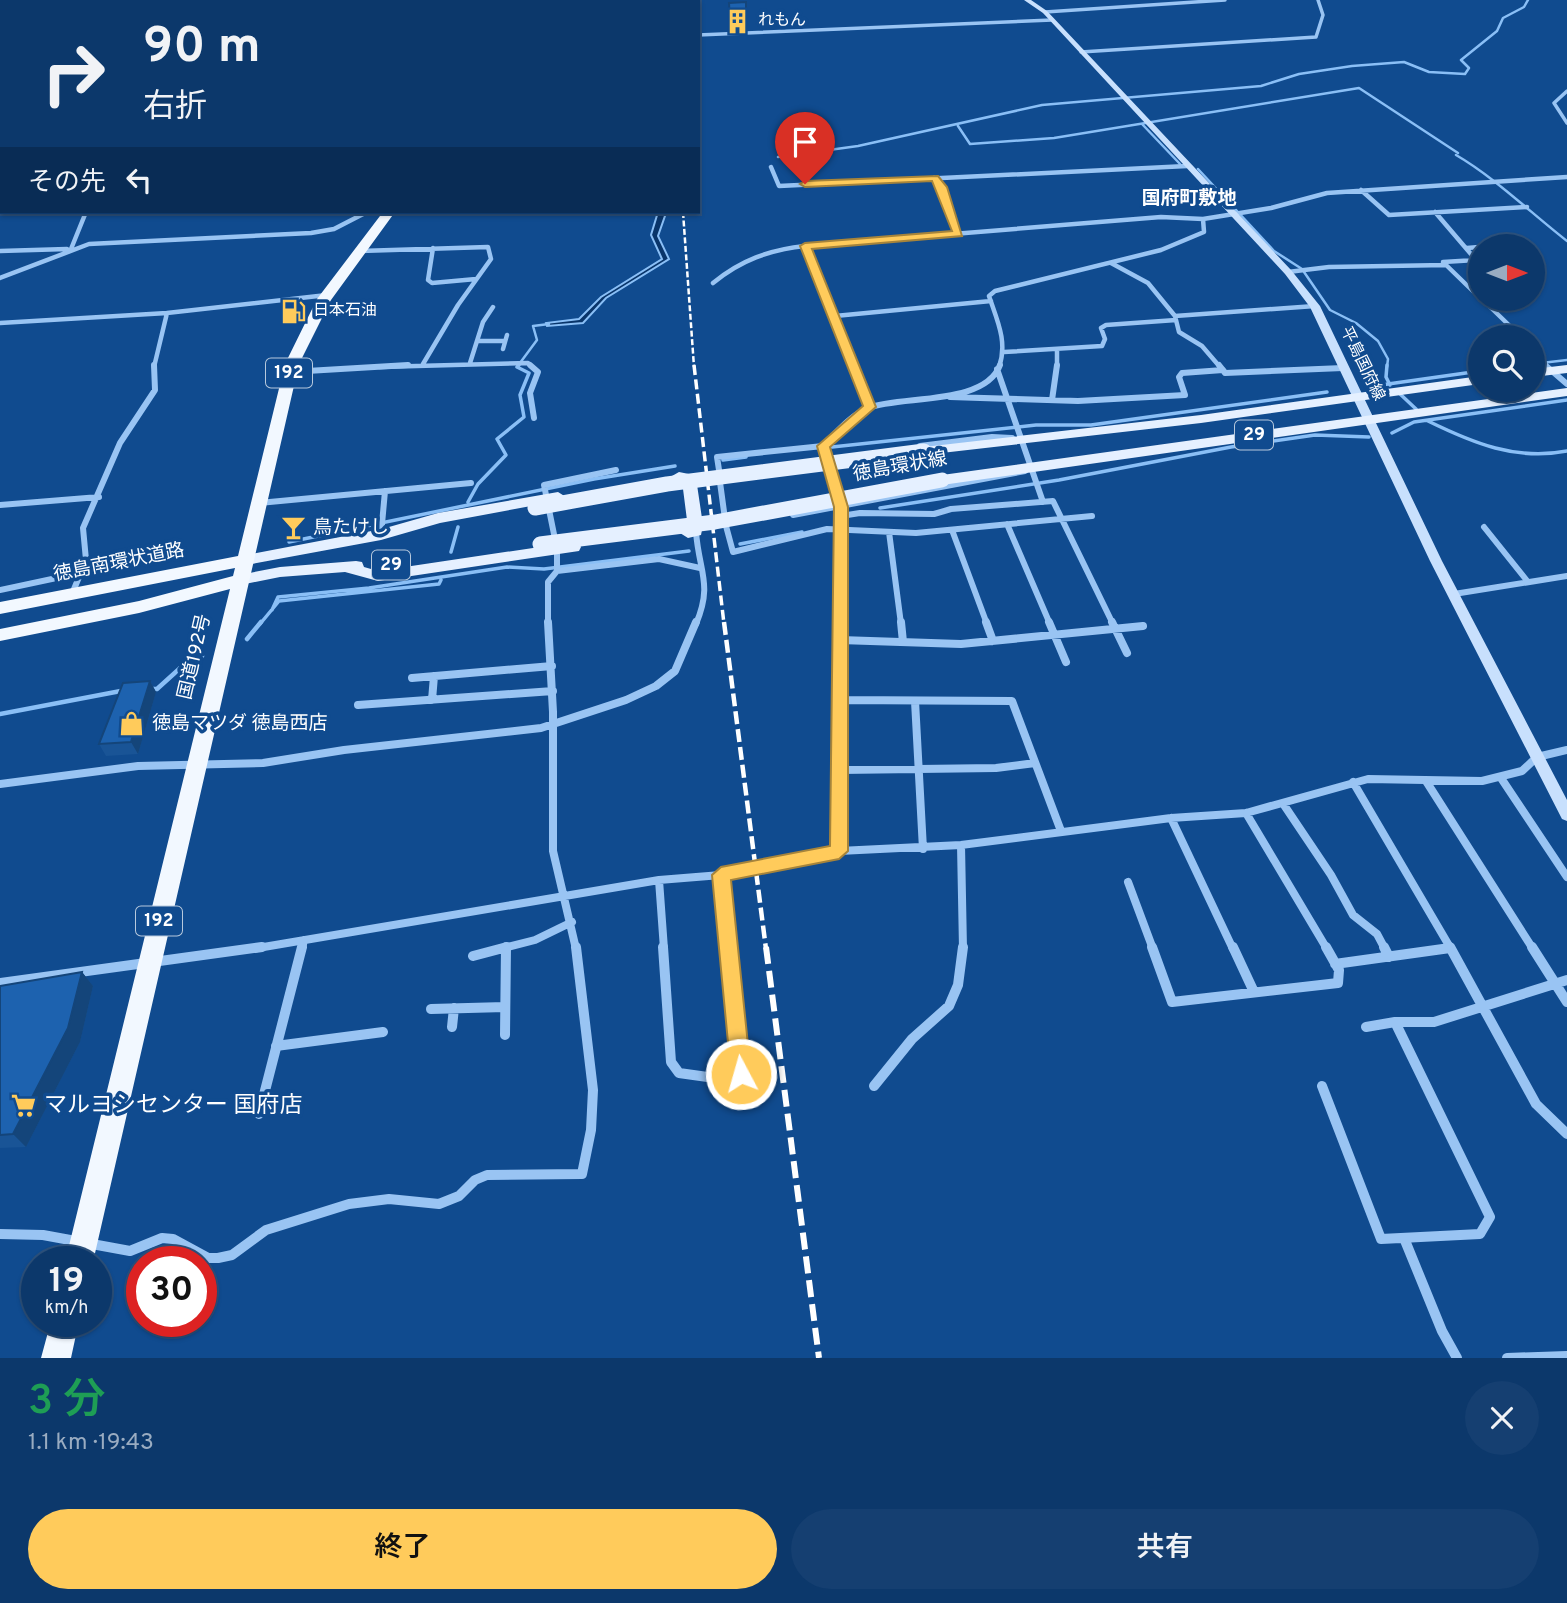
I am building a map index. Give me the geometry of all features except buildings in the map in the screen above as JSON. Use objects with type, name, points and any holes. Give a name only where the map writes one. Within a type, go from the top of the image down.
[{"type":"highway","name":"国道192号","points":[[83,1246],[290,372],[327,295],[388,214]]},
{"type":"highway","name":"徳島南環状道路","points":[[0,608],[72,594],[243,570]]},
{"type":"highway","points":[[0,635],[139,607],[243,570]]},
{"type":"highway","points":[[56,1358],[61,1337]]},
{"type":"main road","name":"平島国府線","points":[[1027,0],[1045,12],[1187,166],[1236,214],[1315,306],[1454,594],[1567,815]]},
{"type":"main road","points":[[1545,367],[1567,369]]},
{"type":"main road","name":"徳島環状線","points":[[243,570],[381,525],[543,496],[667,484],[924,451],[1018,431],[1201,419],[1468,382]]},
{"type":"main road","name":"徳島環状線","points":[[243,570],[281,572],[422,563],[540,544],[715,522],[942,480],[1036,478],[1370,419],[1567,392]]},
{"type":"main road","points":[[346,567],[377,576],[557,563],[695,532],[696,511],[690,495],[689,478],[664,478],[543,496]]},
{"type":"street","points":[[435,0],[450,0]]},
{"type":"street","points":[[1045,12],[1226,0]]},
{"type":"street","points":[[1082,52],[1316,37],[1323,15],[1318,0]]},
{"type":"street","points":[[700,35],[1052,20]]},
{"type":"street","points":[[1567,90],[1553,103],[1567,123]]},
{"type":"street","points":[[771,167],[779,186],[1187,166]]},
{"type":"street","points":[[713,283],[729,269],[767,250],[1161,217],[1203,219],[1327,193],[1497,184],[1567,177]]},
{"type":"street","points":[[934,178],[942,187],[958,234]]},
{"type":"street","points":[[1361,190],[1389,215],[1525,207]]},
{"type":"street","points":[[1435,212],[1454,238],[1467,248],[1476,260],[1443,262],[1468,286]]},
{"type":"street","points":[[71,249],[85,214]]},
{"type":"street","points":[[0,278],[89,244],[312,233],[334,229],[363,214]]},
{"type":"street","points":[[946,396],[990,378],[997,369],[1004,352],[989,296],[995,291],[1089,271],[1195,238],[1204,232],[1203,219]]},
{"type":"street","points":[[805,246],[869,407]]},
{"type":"street","points":[[360,251],[488,247],[491,259],[423,364]]},
{"type":"street","points":[[433,248],[428,280],[432,283],[476,279]]},
{"type":"street","points":[[0,251],[71,249]]},
{"type":"street","points":[[1111,262],[1148,283],[1175,318],[1180,332],[1202,346],[1225,373],[1343,368]]},
{"type":"street","points":[[1288,272],[1329,267],[1446,265]]},
{"type":"street","points":[[0,323],[167,313],[327,295]]},
{"type":"street","points":[[835,316],[991,301]]},
{"type":"street","points":[[1004,352],[1057,351],[1102,346],[1105,339],[1101,328],[1106,325],[1315,306]]},
{"type":"street","points":[[470,363],[493,307]]},
{"type":"street","points":[[1495,312],[1509,325]]},
{"type":"street","points":[[72,594],[86,560],[83,528],[99,497],[120,443],[155,390],[154,363],[167,313]]},
{"type":"street","points":[[478,341],[506,338],[503,349]]},
{"type":"street","points":[[1052,400],[1058,375],[1057,351]]},
{"type":"street","points":[[290,372],[423,364],[527,363],[538,372],[530,393],[534,418]]},
{"type":"street","points":[[997,369],[1043,502]]},
{"type":"street","points":[[1545,369],[1567,384]]},
{"type":"street","points":[[1092,516],[951,530],[817,531],[733,552],[726,526],[717,457],[823,446],[869,407],[946,396],[1052,400],[1185,395],[1179,377],[1182,373],[1223,370]]},
{"type":"street","points":[[719,470],[992,437],[1018,431]]},
{"type":"street","points":[[823,446],[824,458],[841,511],[839,851]]},
{"type":"street","points":[[112,1251],[130,1251],[162,1238],[173,1239],[208,1258],[218,1258],[232,1255],[266,1230],[349,1203],[389,1199],[439,1204],[459,1196],[475,1180],[487,1175],[582,1174],[591,1130],[593,1090],[572,922],[553,851],[553,691],[547,598],[548,582],[557,563],[543,496],[616,470]]},
{"type":"street","points":[[726,526],[841,511],[982,482],[1036,478]]},
{"type":"street","points":[[259,503],[471,483]]},
{"type":"street","points":[[381,525],[385,491]]},
{"type":"street","points":[[0,505],[99,497]]},
{"type":"street","points":[[841,511],[934,514],[951,509],[1053,501],[1127,653]]},
{"type":"street","points":[[1007,524],[1066,662]]},
{"type":"street","points":[[1484,527],[1528,582]]},
{"type":"street","points":[[951,530],[993,641]]},
{"type":"street","points":[[0,784],[138,766],[263,763],[344,750],[541,728],[626,700],[656,686],[675,671],[700,614],[707,583],[700,568],[695,532]]},
{"type":"street","points":[[889,532],[903,642]]},
{"type":"street","points":[[1481,538],[1492,537]]},
{"type":"street","points":[[557,563],[659,559],[700,568]]},
{"type":"street","points":[[0,590],[80,573]]},
{"type":"street","points":[[1454,594],[1567,576]]},
{"type":"street","points":[[840,640],[961,645],[1143,626]]},
{"type":"street","points":[[412,678],[552,666]]},
{"type":"street","points":[[432,699],[434,676]]},
{"type":"street","points":[[358,705],[553,691]]},
{"type":"street","points":[[840,700],[1012,701],[1060,831]]},
{"type":"street","points":[[915,701],[923,849]]},
{"type":"street","points":[[0,983],[304,940],[659,880],[721,875],[839,851],[923,849],[1171,818],[1246,813],[1284,805],[1368,779],[1426,781],[1501,778],[1522,771],[1537,757],[1567,750]]},
{"type":"street","points":[[839,770],[996,768],[1035,763]]},
{"type":"street","points":[[1501,778],[1567,877]]},
{"type":"street","points":[[1426,781],[1567,1002]]},
{"type":"street","points":[[1353,782],[1450,948],[1536,1104],[1567,1134]]},
{"type":"street","points":[[1284,805],[1331,875],[1353,915],[1377,934],[1389,957]]},
{"type":"street","points":[[1128,883],[1172,1002],[1338,983],[1339,970],[1246,813]]},
{"type":"street","points":[[1171,818],[1254,992]]},
{"type":"street","points":[[874,1086],[917,1034],[941,1017],[953,998],[960,972],[961,845]]},
{"type":"street","points":[[659,880],[671,1062],[679,1073],[729,1080],[741,1074],[721,875]]},
{"type":"street","points":[[473,956],[535,940],[572,922]]},
{"type":"street","points":[[259,1114],[304,940]]},
{"type":"street","points":[[505,1035],[506,947]]},
{"type":"street","points":[[1335,964],[1450,948]]},
{"type":"street","points":[[1366,1027],[1395,1022],[1434,1022],[1567,980]]},
{"type":"street","points":[[431,1009],[505,1007]]},
{"type":"street","points":[[452,1027],[454,1008]]},
{"type":"street","points":[[1322,1086],[1381,1239],[1480,1234],[1490,1217],[1395,1022]]},
{"type":"street","points":[[276,1046],[383,1032]]},
{"type":"street","points":[[0,1234],[43,1235],[70,1246]]},
{"type":"street","points":[[1404,1238],[1442,1331],[1457,1358]]},
{"type":"street","points":[[1507,1358],[1567,1356]]},
{"type":"shaded area","points":[[657,214],[666,214],[658,236],[669,259],[606,298],[583,323],[547,326],[546,323],[579,319],[601,297],[662,259],[651,235]]},
{"type":"waterway","points":[[778,157],[858,146],[1042,105],[1261,86],[1299,74],[1352,66],[1404,62],[1429,72],[1465,74],[1469,68],[1461,60],[1497,31],[1503,18],[1524,7],[1528,0]]},
{"type":"waterway","points":[[958,126],[970,144],[1054,138],[1359,88],[1458,153]]},
{"type":"waterway","points":[[1142,124],[1180,164]]},
{"type":"waterway","points":[[1456,155],[1498,184],[1567,241]]},
{"type":"waterway","points":[[1198,169],[1274,251],[1302,269],[1330,310],[1356,323],[1378,341],[1388,359],[1387,367]]},
{"type":"waterway","points":[[517,367],[537,340],[533,326],[549,324]]},
{"type":"waterway","points":[[1545,363],[1567,360]]},
{"type":"waterway","points":[[1387,365],[1386,377],[1389,384]]},
{"type":"waterway","points":[[468,502],[478,484],[506,455],[497,439],[524,417],[520,395],[529,373],[517,367]]},
{"type":"waterway","points":[[1389,384],[1468,373]]},
{"type":"waterway","points":[[1381,385],[1389,384]]},
{"type":"waterway","points":[[832,447],[1036,425],[1091,425],[1327,392]]},
{"type":"waterway","points":[[1399,393],[1416,409]]},
{"type":"waterway","points":[[1392,433],[1414,422],[1567,400]]},
{"type":"waterway","points":[[1428,421],[1478,443],[1512,452],[1530,454],[1567,451]]},
{"type":"waterway","points":[[880,508],[1059,480],[1231,447],[1315,435],[1369,437]]},
{"type":"waterway","points":[[723,460],[746,457]]},
{"type":"waterway","points":[[289,542],[594,479],[675,466]]},
{"type":"waterway","points":[[451,552],[458,527]]},
{"type":"waterway","points":[[740,544],[802,532]]},
{"type":"waterway","points":[[273,609],[278,597],[369,588],[507,567],[544,569],[689,551]]},
{"type":"waterway","points":[[273,609],[279,601],[439,584],[441,580]]},
{"type":"waterway","points":[[260,624],[273,609]]},
{"type":"waterway","points":[[247,639],[261,622]]},
{"type":"waterway","points":[[149,689],[157,689],[188,661],[202,656]]},
{"type":"waterway","points":[[0,714],[126,690]]},
{"type":"railway","points":[[683,214],[694,367]]},
{"type":"railway","points":[[694,365],[724,624]]},
{"type":"railway","points":[[724,622],[766,949]]},
{"type":"railway","points":[[766,947],[819,1358]]},
{"type":"place","name":"れもん","points":[[738,21]]},
{"type":"place","name":"日本石油","points":[[293,311]]},
{"type":"place","name":"鳥たけし","points":[[293,528]]},
{"type":"place","name":"徳島マツダ 徳島西店","points":[[132,724]]},
{"type":"place","name":"マルヨシセンター 国府店","points":[[24,1106]]},
{"type":"district","name":"国府町敷地","points":[[1189,199]]},
{"type":"route","points":[[741,1074],[721,875],[839,851],[841,507],[824,458],[823,446],[869,407],[805,246],[958,234],[942,187],[934,178],[805,184]]}]
